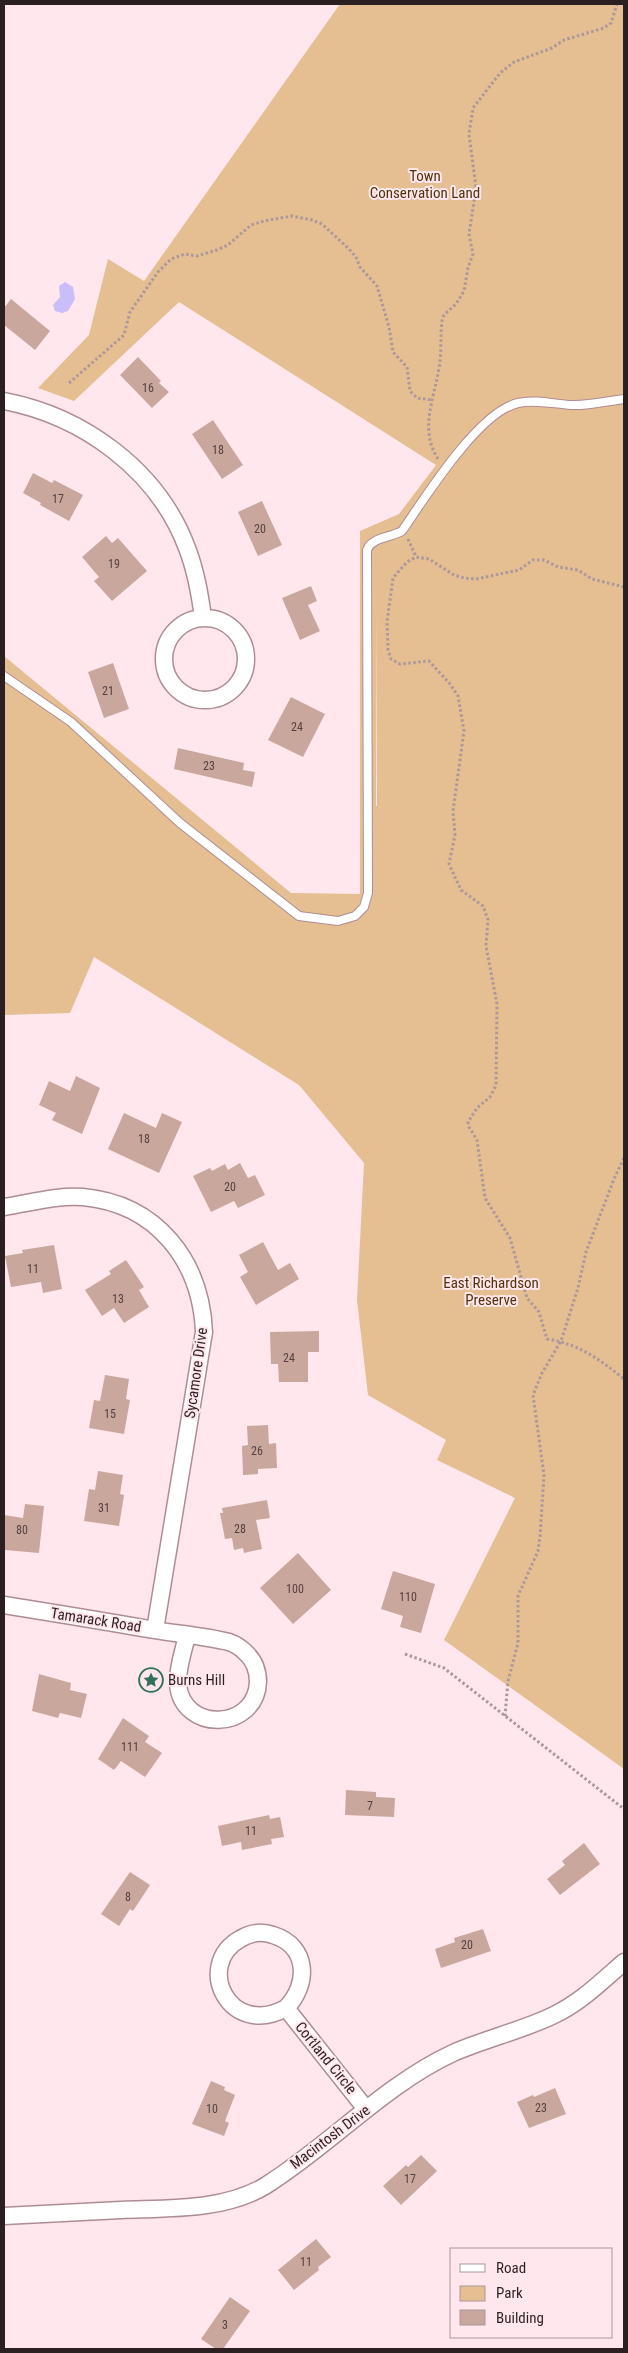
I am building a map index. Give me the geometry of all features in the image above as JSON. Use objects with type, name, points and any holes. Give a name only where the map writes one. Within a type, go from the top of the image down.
[{"type":"street","points":[[4,400],[41,410],[80,428],[118,454],[147,481],[170,512],[187,547],[199,586],[203,618]]},
{"type":"street","points":[[203,618],[221,621],[228,626],[240,639],[246,655],[239,681],[227,693],[211,700],[193,698],[178,690],[168,676],[164,658],[168,642],[173,634],[186,623],[203,618]]},
{"type":"street","name":"Sycamore Drive","points":[[4,1207],[65,1197],[83,1197],[118,1205],[135,1212],[164,1234],[176,1247],[194,1279],[203,1314],[204,1332],[155,1630]]},
{"type":"street","name":"Tamarack Road","points":[[4,1605],[187,1635],[235,1645],[242,1649],[254,1662],[258,1678],[256,1694],[252,1702],[240,1714],[233,1718],[216,1721],[200,1717],[182,1699],[178,1683],[187,1635]]},
{"type":"street","name":"Cortland Circle","points":[[273,1934],[284,1940],[294,1949],[300,1961],[303,1974],[301,1987],[295,1999],[286,2008],[273,2015],[259,2017],[244,2014],[232,2006],[219,1980],[220,1966],[225,1952],[235,1942],[247,1935],[273,1934]]},
{"type":"street","name":"Macintosh Drive","points":[[4,2216],[184,2207],[228,2200],[264,2186],[366,2109],[453,2053],[559,2012],[580,2000],[624,1962]]},
{"type":"street","name":"Cortland Circle","points":[[286,2008],[366,2109]]},
{"type":"lane","points":[[4,676],[71,722],[180,823],[236,864],[286,908],[299,916],[315,920],[338,921],[355,916],[364,907],[368,893],[367,550],[369,545],[379,539],[393,537],[402,531],[458,451],[479,430],[503,411],[518,403],[543,402],[574,405],[624,399]]},
{"type":"path","points":[[444,471],[429,442],[432,400],[437,389],[440,366],[442,321],[444,315],[456,304],[464,291],[468,268],[473,254],[469,224],[476,188],[469,134],[473,108],[500,73],[514,62],[552,48],[564,40],[604,28],[610,23],[617,4]]},
{"type":"path","points":[[69,383],[124,335],[130,312],[158,272],[171,259],[185,254],[197,256],[217,250],[228,245],[251,226],[264,221],[292,216],[322,224],[356,257],[360,267],[377,286],[389,327],[393,352],[407,367],[410,391],[417,398],[432,400]]},
{"type":"path","points":[[402,531],[410,542],[416,557]]},
{"type":"path","points":[[624,586],[592,579],[578,570],[558,568],[544,560],[533,560],[519,570],[476,579],[454,575],[428,559],[416,557],[407,562],[393,578],[387,622],[388,650],[391,659],[400,664],[429,661],[458,696],[464,730],[453,811],[455,835],[449,864],[461,890],[484,906],[488,920],[486,946],[498,1016],[496,1085],[490,1097],[477,1108],[468,1122],[469,1128],[478,1140],[485,1198],[510,1238],[527,1298],[539,1312],[547,1339],[561,1341],[603,1360],[624,1379]]},
{"type":"path","points":[[505,1716],[508,1682],[518,1643],[518,1596],[538,1551],[540,1537],[544,1475],[533,1395],[542,1373],[561,1341],[578,1288],[586,1252],[607,1195],[624,1158]]},
{"type":"path","points":[[405,1654],[444,1668],[624,1809]]},
{"type":"green space","points":[[340,4],[624,4],[624,1769],[444,1640],[515,1498],[437,1460],[446,1440],[368,1395],[357,1300],[364,1163],[299,1085],[94,957],[70,1013],[4,1015],[4,656],[291,893],[360,894],[360,531],[399,514],[436,465],[179,302],[74,401],[38,388],[89,335],[108,259],[144,281]],"holes":[[[377,604],[377,806],[376,806]]]},
{"type":"shaded area","points":[[65,282],[73,287],[75,299],[68,311],[62,313],[55,311],[53,305],[60,297],[59,286]]},
{"type":"building","points":[[11,299],[50,331],[35,350],[4,325],[4,308]]},
{"type":"building","points":[[138,357],[161,381],[159,383],[169,392],[152,408],[120,375]]},
{"type":"building","points":[[213,420],[243,465],[222,479],[192,434]]},
{"type":"building","points":[[33,473],[52,483],[54,480],[83,495],[69,521],[23,493]]},
{"type":"building","points":[[262,501],[282,545],[258,556],[238,512]]},
{"type":"building","points":[[106,536],[112,543],[118,538],[147,571],[112,601],[94,581],[99,577],[82,557]]},
{"type":"building","points":[[311,586],[317,601],[308,605],[320,631],[300,640],[282,598]]},
{"type":"building","points":[[113,663],[129,709],[104,718],[88,672]]},
{"type":"building","points":[[291,697],[325,714],[303,757],[268,740]]},
{"type":"building","points":[[178,748],[244,763],[243,770],[255,772],[252,787],[174,769]]},
{"type":"building","points":[[76,1076],[100,1088],[82,1134],[52,1120],[56,1113],[39,1105],[49,1081],[70,1091]]},
{"type":"building","points":[[124,1113],[156,1128],[162,1113],[182,1122],[159,1173],[108,1149]]},
{"type":"building","points":[[240,1163],[248,1178],[255,1175],[265,1195],[238,1208],[234,1201],[211,1212],[193,1176],[210,1168],[212,1171],[225,1164],[228,1170]]},
{"type":"building","points":[[263,1242],[278,1270],[290,1263],[299,1279],[256,1305],[240,1277],[248,1272],[239,1255]]},
{"type":"building","points":[[54,1245],[62,1289],[43,1293],[41,1282],[11,1287],[5,1256],[23,1253],[22,1250]]},
{"type":"building","points":[[126,1260],[144,1287],[139,1290],[149,1307],[124,1323],[114,1308],[102,1316],[85,1290],[111,1274],[109,1271]]},
{"type":"building","points":[[319,1331],[319,1352],[308,1352],[308,1382],[279,1382],[278,1364],[271,1364],[270,1332]]},
{"type":"building","points":[[105,1375],[129,1379],[126,1399],[130,1400],[124,1434],[89,1428],[94,1400],[100,1401]]},
{"type":"building","points":[[268,1425],[269,1444],[276,1443],[277,1468],[258,1469],[258,1474],[243,1475],[242,1446],[248,1445],[247,1426]]},
{"type":"building","points":[[98,1471],[123,1475],[120,1494],[124,1495],[119,1526],[84,1521],[89,1489],[95,1490]]},
{"type":"building","points":[[267,1500],[270,1518],[256,1520],[262,1549],[244,1553],[243,1548],[234,1550],[232,1538],[225,1539],[220,1513],[223,1513],[222,1508]]},
{"type":"building","points":[[25,1504],[44,1506],[39,1553],[5,1550],[4,1515],[23,1518]]},
{"type":"building","points":[[298,1553],[331,1590],[293,1624],[260,1588]]},
{"type":"building","points":[[393,1571],[435,1584],[421,1633],[400,1627],[403,1616],[381,1609]]},
{"type":"building","points":[[39,1674],[71,1683],[70,1690],[87,1694],[81,1718],[60,1713],[58,1718],[32,1711]]},
{"type":"building","points":[[123,1718],[149,1736],[145,1742],[162,1753],[145,1777],[121,1761],[114,1770],[98,1759]]},
{"type":"building","points":[[346,1790],[376,1792],[376,1797],[395,1798],[394,1817],[345,1815]]},
{"type":"building","points":[[269,1815],[270,1819],[280,1817],[284,1837],[271,1839],[272,1844],[242,1850],[241,1842],[222,1846],[218,1826]]},
{"type":"building","points":[[584,1843],[600,1864],[560,1895],[547,1879],[565,1865],[562,1861]]},
{"type":"building","points":[[130,1872],[150,1885],[133,1911],[130,1909],[119,1926],[101,1914]]},
{"type":"building","points":[[483,1929],[491,1951],[441,1968],[435,1949],[455,1942],[454,1938]]},
{"type":"building","points":[[211,2081],[225,2087],[224,2090],[235,2095],[225,2121],[229,2123],[224,2136],[192,2124]]},
{"type":"building","points":[[555,2088],[566,2114],[529,2128],[517,2102]]},
{"type":"building","points":[[421,2155],[437,2171],[401,2205],[383,2186],[406,2165],[408,2167]]},
{"type":"building","points":[[316,2239],[331,2257],[318,2267],[319,2270],[294,2290],[278,2270]]},
{"type":"building","points":[[230,2297],[250,2311],[223,2349],[216,2349],[201,2339]]},
{"type":"place","name":"Burns Hill","points":[[151,1680]]},
{"type":"park label","name":"Town Conservation Land","points":[[425,184]]},
{"type":"park label","name":"East Richardson Preserve","points":[[491,1292]]}]
